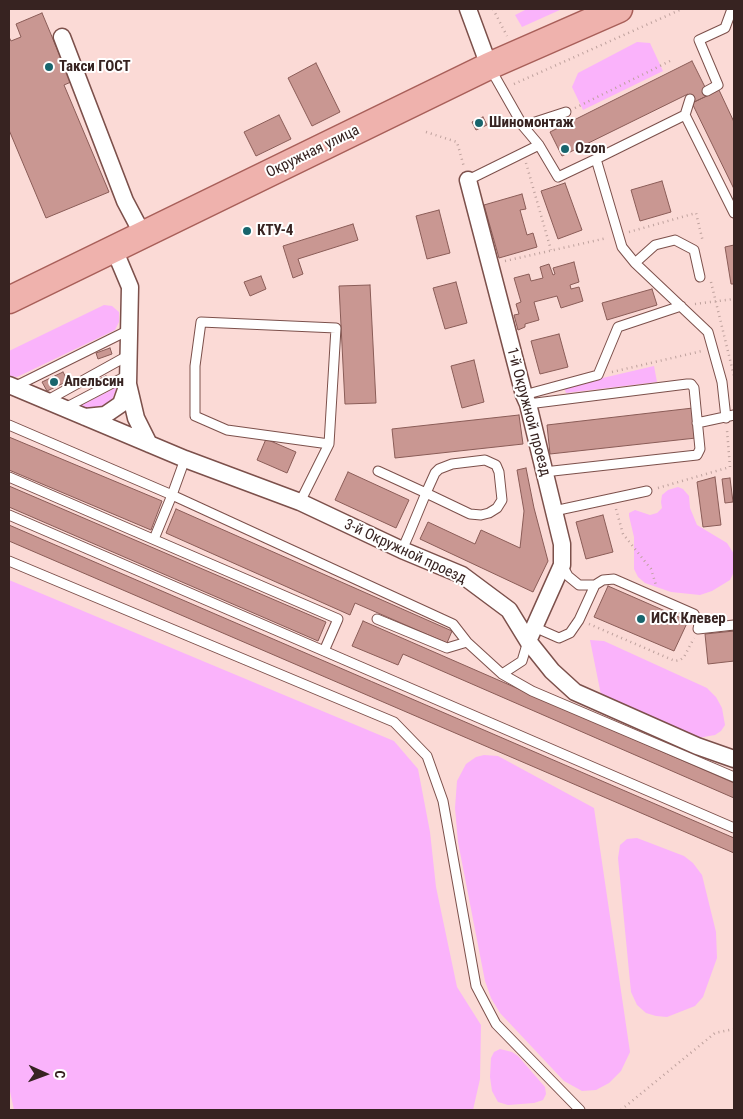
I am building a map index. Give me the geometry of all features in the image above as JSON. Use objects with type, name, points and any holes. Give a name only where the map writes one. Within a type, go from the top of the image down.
[{"type":"main road","name":"Окружная улица","points":[[9,300],[489,66],[619,9]]},
{"type":"street","points":[[468,9],[489,66]]},
{"type":"street","points":[[62,37],[125,201],[143,235]]},
{"type":"street","name":"1-й Окружной проезд","points":[[468,180],[562,544],[562,565],[531,634]]},
{"type":"street","points":[[114,249],[130,287],[128,379],[136,418],[149,444]]},
{"type":"street","points":[[85,417],[105,415],[120,404],[128,379]]},
{"type":"street","name":"3-й Окружной проезд","points":[[11,386],[185,459],[300,502],[402,550],[462,575],[508,610],[531,634],[552,671],[575,692],[697,746],[734,759]]},
{"type":"lane","points":[[707,91],[718,85],[699,40],[725,28],[732,9]]},
{"type":"lane","points":[[489,66],[523,126],[539,145],[558,177],[685,115]]},
{"type":"lane","points":[[690,99],[685,115],[734,213]]},
{"type":"lane","points":[[523,126],[566,112]]},
{"type":"lane","points":[[468,180],[539,145]]},
{"type":"lane","points":[[596,159],[622,247],[634,263],[708,332],[730,416],[697,423]]},
{"type":"lane","points":[[634,263],[655,245],[675,240],[694,250],[700,277]]},
{"type":"lane","points":[[526,400],[598,375],[618,327],[682,306]]},
{"type":"lane","points":[[300,502],[330,444],[336,328],[202,322],[195,366],[194,416],[227,430],[330,444]]},
{"type":"lane","points":[[11,386],[129,330]]},
{"type":"lane","points":[[46,400],[129,355]]},
{"type":"lane","points":[[65,408],[128,379]]},
{"type":"lane","points":[[526,400],[691,384],[694,388],[700,449],[697,455],[544,472]]},
{"type":"lane","points":[[9,425],[172,495],[453,624],[467,642],[502,674],[532,691],[734,778]]},
{"type":"lane","points":[[154,539],[185,459]]},
{"type":"lane","points":[[378,471],[426,493],[470,514],[489,513],[497,508],[502,500],[499,472],[496,465],[485,460],[445,465],[435,473],[426,493],[402,550]]},
{"type":"lane","points":[[9,477],[338,620],[324,651]]},
{"type":"lane","points":[[554,511],[647,491]]},
{"type":"lane","points":[[9,515],[734,828]]},
{"type":"lane","points":[[9,561],[394,722],[427,756],[443,801],[476,986],[496,1024],[580,1110]]},
{"type":"lane","points":[[562,565],[568,576],[579,585],[595,585],[603,580],[614,579],[694,614],[699,624],[698,629],[734,625]]},
{"type":"lane","points":[[502,674],[522,661],[531,634],[559,638],[570,633],[579,620],[595,585]]},
{"type":"lane","points":[[378,619],[447,648],[467,642]]},
{"type":"path","points":[[493,9],[509,40]]},
{"type":"path","points":[[514,84],[682,9]]},
{"type":"path","points":[[566,112],[670,61]]},
{"type":"path","points":[[426,132],[456,142],[468,180]]},
{"type":"path","points":[[523,153],[551,250]]},
{"type":"path","points":[[490,264],[617,235]]},
{"type":"path","points":[[682,306],[734,299]]},
{"type":"path","points":[[598,375],[713,348]]},
{"type":"path","points":[[612,498],[623,534],[651,569],[660,600]]},
{"type":"path","points":[[579,620],[676,661],[684,657],[698,629]]},
{"type":"path","points":[[621,1110],[715,1033],[734,1029]]},
{"type":"shaded area","points":[[527,9],[562,9],[522,27],[515,15]]},
{"type":"shaded area","points":[[637,42],[650,43],[663,71],[583,110],[572,87],[578,73]]},
{"type":"shaded area","points":[[104,305],[112,306],[119,312],[119,322],[115,330],[17,377],[9,376],[9,351]]},
{"type":"shaded area","points":[[654,366],[657,382],[566,393],[564,387]]},
{"type":"shaded area","points":[[117,387],[112,400],[104,407],[94,410],[80,406]]},
{"type":"shaded area","points":[[678,487],[683,489],[689,496],[690,508],[697,525],[727,543],[734,554],[734,572],[730,580],[712,591],[700,595],[671,592],[645,583],[638,577],[634,569],[634,537],[629,513],[635,510],[650,515],[657,513],[662,508],[662,495],[668,490]]},
{"type":"shaded area","points":[[9,580],[394,741],[418,769],[430,832],[436,887],[457,987],[481,1025],[480,1079],[473,1110],[14,1110],[9,1087]]},
{"type":"shaded area","points":[[590,640],[604,641],[707,688],[716,697],[722,708],[725,725],[715,735],[698,738],[601,695]]},
{"type":"shaded area","points":[[484,755],[498,756],[594,808],[630,1052],[621,1071],[609,1083],[596,1090],[582,1091],[564,1081],[500,1013],[491,998],[485,981],[458,842],[455,808],[457,781],[466,764],[476,757]]},
{"type":"shaded area","points":[[637,838],[684,856],[693,863],[702,875],[716,932],[717,958],[703,997],[695,1006],[667,1017],[646,1013],[637,1005],[631,992],[618,858],[620,845],[627,839]]},
{"type":"shaded area","points":[[500,1049],[512,1052],[518,1056],[545,1087],[546,1094],[543,1100],[534,1103],[508,1105],[498,1102],[492,1091],[490,1077],[491,1058],[494,1052]]},
{"type":"building","points":[[42,13],[71,82],[64,85],[109,192],[46,218],[9,130],[9,37],[11,41],[21,37],[16,24]]},
{"type":"building","points":[[692,61],[709,95],[692,103],[688,94],[562,156],[550,132]]},
{"type":"building","points":[[316,63],[340,112],[312,126],[288,78]]},
{"type":"building","points":[[719,90],[734,122],[734,189],[692,103]]},
{"type":"building","points":[[279,115],[291,139],[256,156],[244,132]]},
{"type":"building","name":"Шиномонтаж","points":[[483,117],[487,125],[476,130],[472,122]]},
{"type":"building","points":[[662,181],[671,212],[640,221],[631,190]]},
{"type":"building","points":[[565,183],[582,230],[558,239],[541,191]]},
{"type":"building","points":[[522,194],[526,209],[520,210],[527,235],[533,233],[537,247],[499,258],[484,205]]},
{"type":"building","points":[[439,210],[450,253],[427,259],[416,216]]},
{"type":"building","points":[[353,224],[358,240],[298,259],[303,274],[293,278],[283,246]]},
{"type":"building","points":[[734,245],[734,284],[731,284],[725,247]]},
{"type":"building","points":[[574,262],[579,282],[570,285],[571,289],[579,287],[583,301],[561,308],[557,296],[534,302],[539,320],[525,324],[525,327],[518,330],[514,315],[519,314],[516,304],[521,302],[514,278],[529,274],[531,281],[543,278],[540,267],[549,264],[553,275],[555,274],[553,268]]},
{"type":"building","points":[[261,276],[266,289],[250,296],[244,282]]},
{"type":"building","points":[[456,282],[467,323],[445,329],[433,288]]},
{"type":"building","points":[[370,285],[376,403],[345,404],[339,286]]},
{"type":"building","points":[[652,289],[657,305],[607,320],[602,303]]},
{"type":"building","points":[[559,334],[568,367],[540,374],[531,341]]},
{"type":"building","points":[[110,348],[112,354],[98,359],[96,353]]},
{"type":"building","points":[[474,360],[484,402],[462,408],[451,366]]},
{"type":"building","points":[[63,372],[68,381],[47,391],[42,382]]},
{"type":"building","points":[[106,376],[108,380],[94,387],[92,382]]},
{"type":"building","points":[[693,408],[696,438],[550,454],[547,425]]},
{"type":"building","points":[[519,415],[523,444],[395,458],[392,429]]},
{"type":"building","points":[[9,437],[162,501],[151,530],[9,470]]},
{"type":"building","points":[[266,439],[296,452],[287,473],[257,460]]},
{"type":"building","points":[[526,468],[548,561],[533,592],[420,539],[428,522],[475,544],[481,530],[520,548],[524,511],[517,470]]},
{"type":"building","points":[[348,472],[409,500],[396,528],[335,500]]},
{"type":"building","points":[[715,477],[721,525],[703,527],[697,482]]},
{"type":"building","points":[[730,478],[733,502],[725,503],[722,479]]},
{"type":"building","points":[[9,486],[326,622],[318,641],[9,507]]},
{"type":"building","points":[[176,509],[452,631],[447,643],[355,603],[350,615],[166,533]]},
{"type":"building","points":[[603,515],[613,552],[586,559],[576,522]]},
{"type":"building","points":[[9,525],[734,838],[734,853],[9,541]]},
{"type":"building","name":"ИСК Клевер","points":[[608,586],[688,621],[674,651],[594,617]]},
{"type":"building","points":[[363,621],[734,783],[734,798],[403,654],[398,665],[352,646]]},
{"type":"building","points":[[734,631],[734,661],[708,664],[705,634]]},
{"type":"place","name":"Такси ГОСТ","points":[[49,67]]},
{"type":"place","name":"Шиномонтаж","points":[[479,123]]},
{"type":"place","name":"Ozon","points":[[565,149]]},
{"type":"place","name":"КТУ-4","points":[[247,231]]},
{"type":"place","name":"Апельсин","points":[[54,382]]},
{"type":"place","name":"ИСК Клевер","points":[[641,619]]}]
